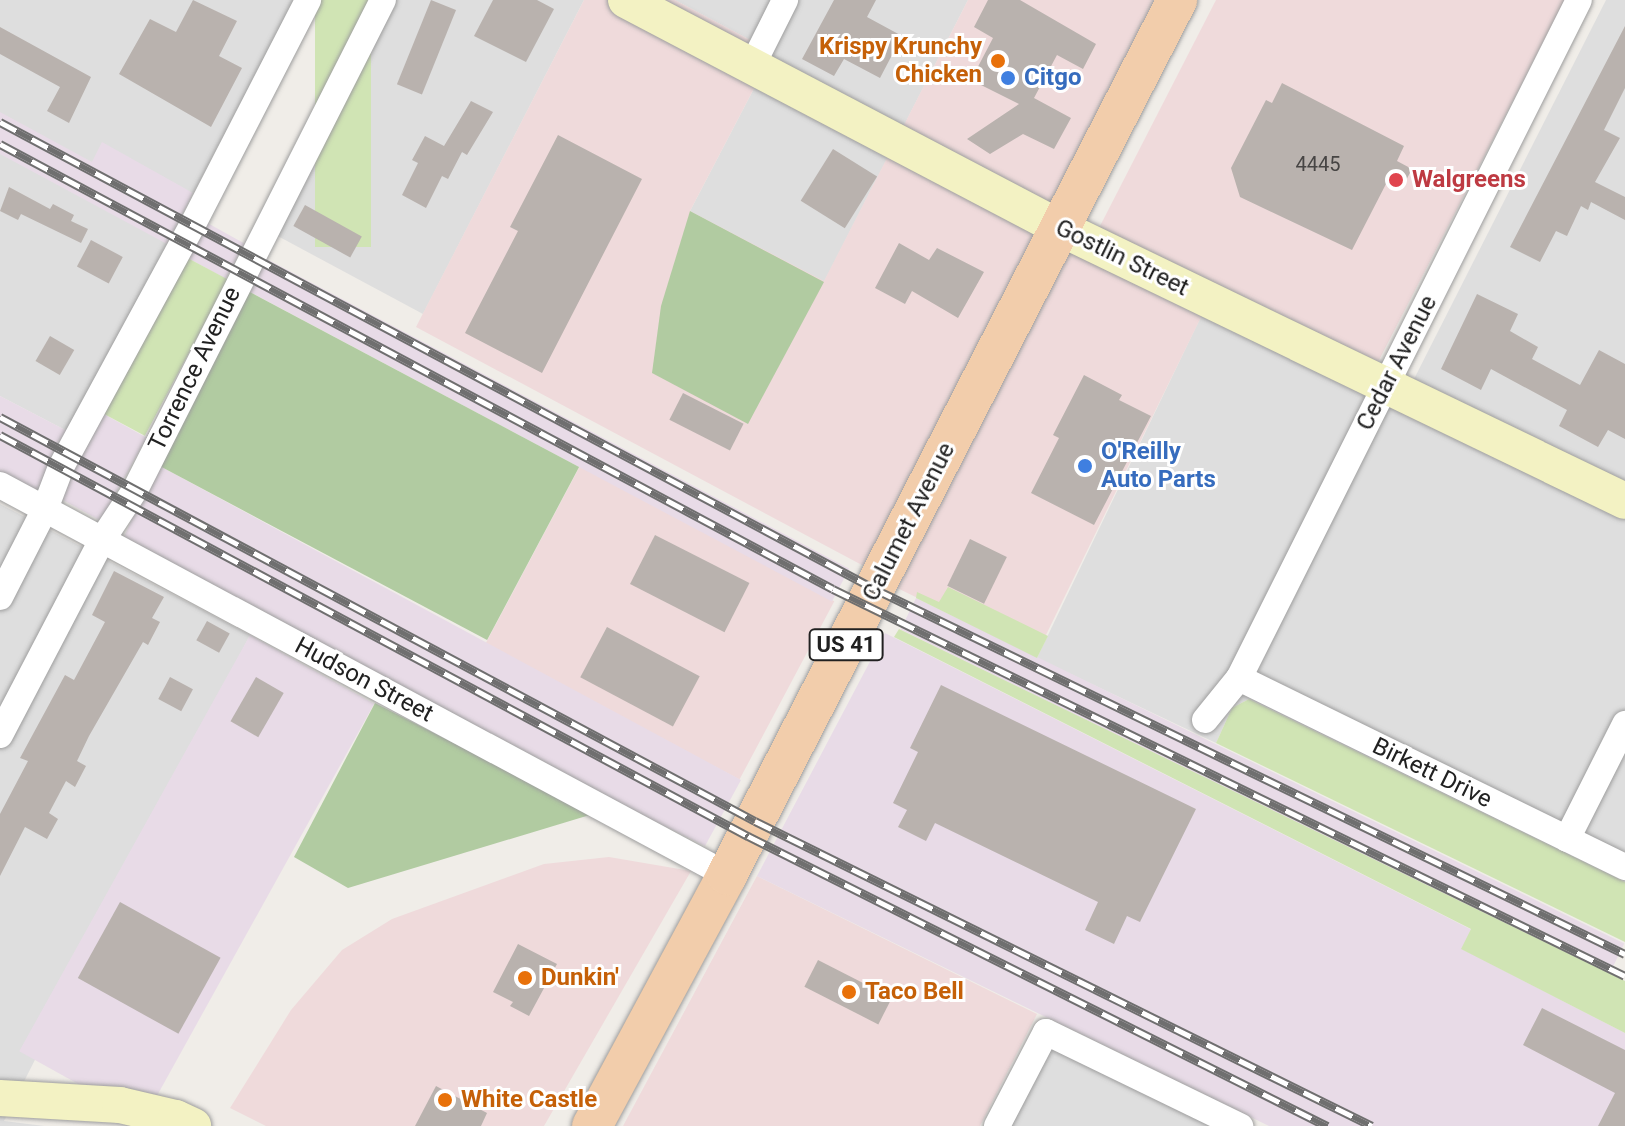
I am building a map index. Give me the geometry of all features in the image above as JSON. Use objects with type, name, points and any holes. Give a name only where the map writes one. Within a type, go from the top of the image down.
[{"type":"main road","name":"Calumet Avenue","points":[[592,1126],[727,875],[1177,0]]},
{"type":"main road","name":"Gostlin Street","points":[[639,3],[1060,228],[1625,501]]},
{"type":"main road","points":[[0,1098],[120,1105],[181,1123]]},
{"type":"street","points":[[0,597],[45,509],[61,467],[184,241],[308,0]]},
{"type":"street","name":"Torrence Avenue","points":[[0,735],[102,540],[135,490],[383,0]]},
{"type":"street","points":[[752,66],[785,0]]},
{"type":"street","name":"Cedar Avenue","points":[[1205,720],[1239,678],[1579,0]]},
{"type":"street","name":"Hudson Street","points":[[0,485],[727,875]]},
{"type":"street","name":"Birkett Drive","points":[[1239,678],[1625,867]]},
{"type":"street","points":[[1567,839],[1625,724]]},
{"type":"street","points":[[997,1126],[1046,1032],[1240,1126]]},
{"type":"shaded area","points":[[0,0],[294,0],[69,432],[0,396]]},
{"type":"shaded area","points":[[395,0],[584,0],[423,314],[274,234]]},
{"type":"shaded area","points":[[584,0],[675,0],[773,52],[690,211],[824,281],[968,0],[1170,0],[875,572],[416,327]]},
{"type":"shaded area","points":[[675,0],[968,0],[824,282],[690,211],[773,52]]},
{"type":"shaded area","points":[[1216,0],[1565,0],[1378,362],[1099,228]]},
{"type":"shaded area","points":[[1606,0],[1625,0],[1625,482],[1414,379]]},
{"type":"shaded area","points":[[0,112],[92,162],[102,142],[193,193],[167,244],[0,154]]},
{"type":"shaded area","points":[[202,220],[245,244],[225,279],[183,255]]},
{"type":"shaded area","points":[[1063,235],[1207,305],[1036,656],[892,586]]},
{"type":"shaded area","points":[[263,257],[849,569],[832,601],[246,290]]},
{"type":"shaded area","points":[[1206,306],[1625,513],[1625,882],[1249,699],[1232,708],[1216,743],[1037,658]]},
{"type":"shaded area","points":[[0,396],[69,432],[39,494],[0,473]]},
{"type":"shaded area","points":[[102,413],[147,438],[101,521],[56,496]]},
{"type":"shaded area","points":[[156,464],[741,780],[705,846],[545,768],[124,537]]},
{"type":"shaded area","points":[[580,466],[834,601],[739,780],[485,644]]},
{"type":"shaded area","points":[[0,504],[250,635],[4,1121],[44,1126],[0,1126]]},
{"type":"shaded area","points":[[916,598],[1624,943],[1609,975],[901,629]]},
{"type":"shaded area","points":[[885,633],[1472,930],[1462,949],[1625,1033],[1625,1126],[1269,1126],[757,876]]},
{"type":"shaded area","points":[[250,635],[374,704],[143,1120],[19,1051]]},
{"type":"shaded area","points":[[609,857],[691,871],[544,1126],[266,1126],[230,1108],[291,1010],[342,950],[392,919],[544,864]]},
{"type":"shaded area","points":[[757,876],[1037,1014],[980,1126],[623,1126]]},
{"type":"shaded area","points":[[1046,1032],[1240,1126],[998,1126]]},
{"type":"green space","points":[[315,0],[371,0],[371,247],[315,247]]},
{"type":"green space","points":[[690,211],[824,282],[748,424],[652,373],[661,306]]},
{"type":"green space","points":[[182,255],[228,279],[145,436],[99,411]]},
{"type":"green space","points":[[248,291],[579,467],[487,640],[156,464]]},
{"type":"green space","points":[[948,587],[1048,636],[1037,658],[916,598],[917,592],[939,602]]},
{"type":"green space","points":[[899,629],[1625,981],[1625,1033],[1461,949],[1471,929],[894,637]]},
{"type":"green space","points":[[1249,699],[1625,882],[1625,942],[1216,743],[1232,708]]},
{"type":"green space","points":[[375,703],[593,814],[348,888],[294,857]]},
{"type":"building","points":[[193,0],[237,21],[219,56],[242,68],[211,127],[119,74],[150,19],[176,32]]},
{"type":"building","points":[[431,0],[456,10],[422,94],[397,84]]},
{"type":"building","points":[[493,0],[537,0],[554,9],[526,62],[474,36]]},
{"type":"building","points":[[834,0],[876,0],[867,17],[902,36],[880,78],[844,59],[834,76],[802,59]]},
{"type":"building","points":[[988,0],[1020,0],[1096,44],[1083,69],[1057,55],[1034,98],[1071,118],[1054,149],[1023,134],[990,154],[967,139],[1019,104],[971,80],[993,38],[974,27]]},
{"type":"building","points":[[1625,26],[1625,88],[1604,130],[1620,138],[1595,182],[1625,197],[1625,220],[1591,202],[1588,210],[1581,206],[1567,236],[1556,231],[1540,262],[1510,247]]},
{"type":"building","points":[[0,27],[91,77],[69,123],[47,111],[60,87],[0,54]]},
{"type":"building","name":"Walgreens","points":[[1282,83],[1404,146],[1397,161],[1412,169],[1401,190],[1387,182],[1352,250],[1240,197],[1231,168],[1266,100],[1272,103]]},
{"type":"building","points":[[471,101],[493,112],[467,155],[462,152],[448,179],[442,176],[426,208],[402,195],[418,163],[412,160],[425,136],[444,146]]},
{"type":"building","points":[[558,135],[642,179],[542,373],[465,333],[518,231],[510,227]]},
{"type":"building","points":[[833,149],[877,177],[845,228],[801,201]]},
{"type":"building","points":[[9,187],[50,209],[53,204],[74,215],[71,221],[88,229],[81,243],[21,214],[18,220],[0,211]]},
{"type":"building","points":[[305,205],[362,237],[350,258],[293,226]]},
{"type":"building","points":[[91,240],[123,257],[109,283],[77,266]]},
{"type":"building","points":[[899,243],[929,260],[937,248],[984,272],[958,318],[912,291],[905,304],[875,288]]},
{"type":"building","points":[[1477,294],[1518,314],[1510,331],[1538,347],[1532,359],[1580,385],[1599,350],[1625,364],[1625,439],[1608,430],[1598,447],[1559,426],[1567,410],[1491,369],[1481,390],[1441,369]]},
{"type":"building","points":[[50,336],[74,350],[60,375],[36,361]]},
{"type":"building","name":"O'Reilly Auto Parts","points":[[1084,375],[1122,395],[1119,400],[1151,416],[1094,525],[1031,493],[1059,438],[1053,435]]},
{"type":"building","points":[[683,393],[744,424],[730,451],[669,420]]},
{"type":"building","points":[[655,535],[749,583],[724,632],[630,584]]},
{"type":"building","points":[[970,539],[1007,557],[984,604],[947,586]]},
{"type":"building","points":[[114,571],[164,597],[152,618],[160,622],[148,645],[143,642],[89,736],[77,761],[86,766],[75,787],[66,781],[49,813],[58,819],[47,839],[25,827],[0,876],[0,814],[28,761],[20,758],[65,675],[74,680],[105,622],[92,615]]},
{"type":"building","points":[[207,621],[230,634],[219,653],[196,640]]},
{"type":"building","points":[[607,627],[700,676],[673,727],[580,677]]},
{"type":"building","points":[[170,677],[193,689],[181,711],[158,699]]},
{"type":"building","points":[[256,677],[284,693],[258,737],[231,721]]},
{"type":"building","points":[[941,685],[1196,809],[1140,922],[1127,916],[1114,944],[1085,930],[1098,902],[935,823],[926,841],[898,827],[907,810],[893,803],[918,752],[910,748]]},
{"type":"building","points":[[120,902],[221,958],[178,1034],[78,978]]},
{"type":"building","name":"Dunkin'","points":[[518,944],[557,964],[529,1016],[510,1006],[513,1002],[493,992]]},
{"type":"building","name":"Taco Bell","points":[[818,960],[892,998],[878,1024],[804,987]]},
{"type":"building","points":[[1542,1008],[1625,1050],[1625,1126],[1598,1126],[1615,1093],[1523,1045]]},
{"type":"building","name":"White Castle","points":[[436,1086],[487,1113],[481,1126],[415,1126]]},
{"type":"railway","points":[[0,122],[875,589],[1625,954]]},
{"type":"railway","points":[[0,144],[833,589],[1625,976]]},
{"type":"railway","points":[[0,417],[755,821],[1372,1126]]},
{"type":"railway","points":[[0,435],[748,836],[1327,1126]]},
{"type":"place","name":"Krispy Krunchy Chicken","points":[[998,61]]},
{"type":"place","name":"Citgo","points":[[1008,78]]},
{"type":"place","name":"Walgreens","points":[[1396,180]]},
{"type":"place","name":"O'Reilly Auto Parts","points":[[1085,466]]},
{"type":"place","name":"Dunkin'","points":[[525,978]]},
{"type":"place","name":"Taco Bell","points":[[849,992]]},
{"type":"place","name":"White Castle","points":[[445,1100]]}]
